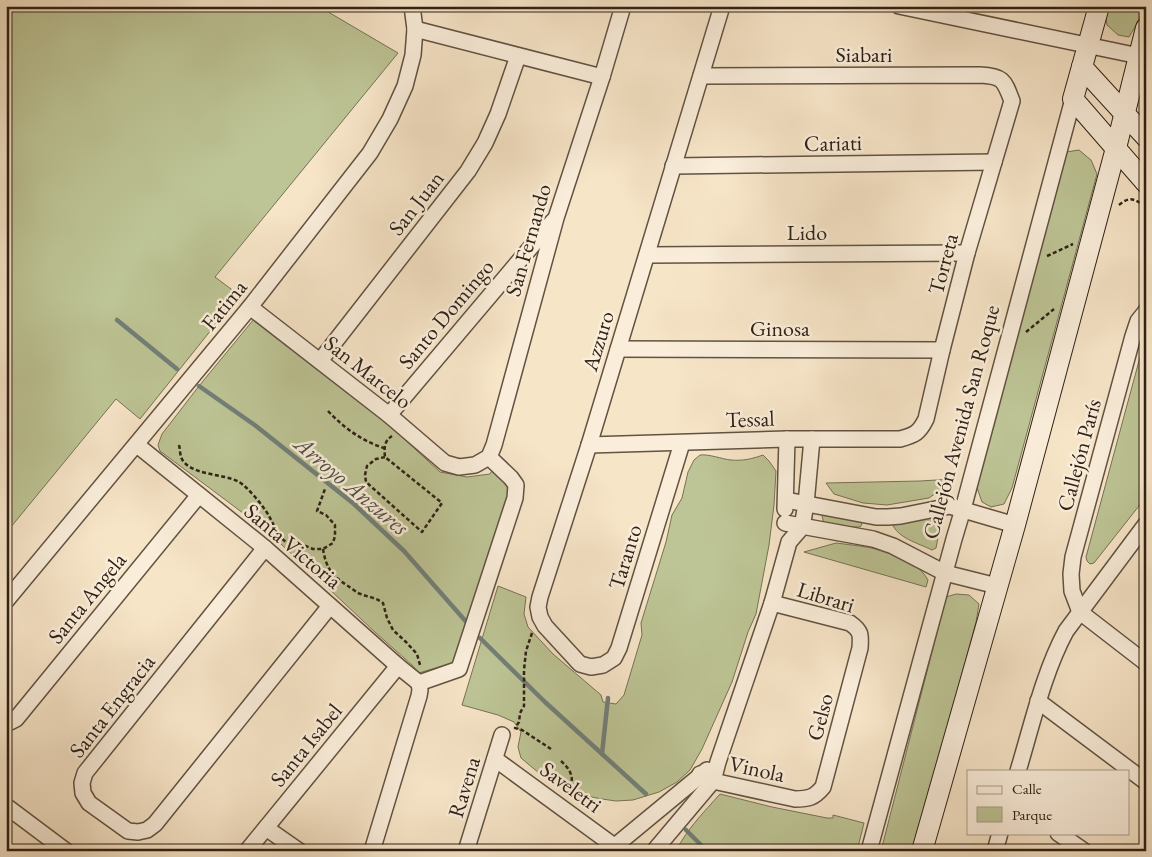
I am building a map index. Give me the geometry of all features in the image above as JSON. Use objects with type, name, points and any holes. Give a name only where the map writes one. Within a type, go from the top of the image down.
[{"type":"street","name":"Fatima","points":[[6,601],[250,307],[370,153],[390,119],[405,86],[413,55],[416,30],[412,6]]},
{"type":"street","name":"San Fernando","points":[[489,457],[494,445],[556,218],[623,6]]},
{"type":"street","name":"Azzuro","points":[[591,667],[580,664],[545,626],[540,617],[538,607],[722,6]]},
{"type":"street","points":[[899,6],[1139,56]]},
{"type":"street","name":"Callejón Avenida San Roque","points":[[869,851],[1099,6]]},
{"type":"street","points":[[922,851],[1015,526],[1116,148],[1146,28]]},
{"type":"street","points":[[416,30],[602,77]]},
{"type":"street","name":"San Juan","points":[[320,361],[468,171],[485,143],[498,114],[518,56]]},
{"type":"street","points":[[1082,67],[1146,137]]},
{"type":"street","name":"Siabari","points":[[701,76],[985,75],[1001,79],[1012,101]]},
{"type":"street","points":[[1073,99],[1146,183]]},
{"type":"street","name":"Torreta","points":[[913,436],[921,429],[926,419],[967,252],[1012,101]]},
{"type":"street","name":"Cariati","points":[[673,166],[994,162]]},
{"type":"street","name":"Santo Domingo","points":[[389,415],[556,218]]},
{"type":"street","name":"Lido","points":[[647,255],[967,252]]},
{"type":"street","name":"San Marcelo","points":[[250,307],[389,415],[445,463],[459,467],[475,465],[489,457]]},
{"type":"street","name":"Callejón París","points":[[1080,612],[1072,591],[1073,556],[1133,336],[1138,321],[1146,311]]},
{"type":"street","name":"Ginosa","points":[[618,349],[942,350]]},
{"type":"street","name":"Tessal","points":[[589,445],[787,439],[900,439],[913,436]]},
{"type":"street","points":[[787,439],[785,523],[789,542]]},
{"type":"street","points":[[654,851],[718,762],[772,603],[789,542],[802,527],[812,439]]},
{"type":"street","name":"Taranto","points":[[591,667],[604,666],[614,658],[619,648],[682,443]]},
{"type":"street","name":"Santa Victoria","points":[[137,445],[265,548],[398,666],[420,682]]},
{"type":"street","points":[[372,851],[420,696],[420,682],[458,669],[515,498],[516,485],[489,457]]},
{"type":"street","name":"Santa Angela","points":[[6,724],[16,718],[199,495]]},
{"type":"street","points":[[786,500],[876,517],[901,516],[950,506],[1015,526]]},
{"type":"street","points":[[872,539],[876,517]]},
{"type":"street","points":[[785,523],[872,539],[893,546],[945,572],[997,586]]},
{"type":"street","points":[[1018,770],[1038,701],[1058,647],[1080,612],[1141,541],[1146,524]]},
{"type":"street","name":"Santa Engracia","points":[[265,548],[85,773],[82,783],[83,793],[88,803],[128,831],[138,832],[147,830],[155,824],[330,606]]},
{"type":"street","name":"Librari","points":[[772,603],[850,623],[858,629],[861,638]]},
{"type":"street","points":[[1080,612],[1146,663]]},
{"type":"street","name":"Gelso","points":[[807,799],[817,795],[823,787],[860,648],[861,638]]},
{"type":"street","name":"Santa Isabel","points":[[247,851],[398,666]]},
{"type":"street","points":[[1038,701],[1146,782]]},
{"type":"street","name":"Ravena","points":[[466,851],[502,735]]},
{"type":"street","name":"Saveletri","points":[[495,758],[618,848]]},
{"type":"street","points":[[618,848],[706,778]]},
{"type":"street","name":"Vinola","points":[[706,778],[795,799],[807,799]]},
{"type":"street","points":[[6,806],[66,851]]},
{"type":"street","points":[[266,828],[299,851]]},
{"type":"street","points":[[994,851],[1000,834]]},
{"type":"street","points":[[1059,834],[1084,851]]},
{"type":"path","points":[[1125,200],[1134,199],[1146,206]]},
{"type":"path","points":[[1044,258],[1075,243]]},
{"type":"path","points":[[1022,335],[1060,305]]},
{"type":"path","points":[[328,411],[342,426],[364,440],[384,448]]},
{"type":"path","points":[[385,457],[376,459],[367,466],[366,482],[422,532],[442,503],[385,457],[384,448],[388,439],[396,434]]},
{"type":"path","points":[[179,446],[181,458],[187,465],[203,473],[240,482],[260,503],[277,532],[285,541],[296,547],[302,544],[313,549],[323,549],[333,543],[335,525],[326,515],[317,511],[325,489]]},
{"type":"path","points":[[323,549],[325,562],[331,573],[358,593],[376,598],[383,603],[392,630],[416,654],[422,672],[420,682]]},
{"type":"path","points":[[533,629],[524,664],[524,706],[515,728],[522,730],[551,749]]},
{"type":"path","points":[[561,760],[569,768],[571,775],[572,782],[568,792]]},
{"type":"green space","points":[[6,6],[318,6],[398,53],[215,277],[239,295],[140,419],[116,399],[6,533]]},
{"type":"green space","points":[[1107,6],[1143,6],[1139,20],[1129,37],[1118,35],[1107,25],[1105,12]]},
{"type":"green space","points":[[1079,150],[1091,160],[1097,174],[1012,488],[1004,504],[991,507],[982,502],[976,485],[1066,152]]},
{"type":"green space","points":[[254,319],[389,425],[440,472],[467,477],[490,474],[494,467],[512,487],[455,662],[419,673],[281,544],[251,519],[160,451],[158,445],[162,434]]},
{"type":"green space","points":[[1146,335],[1146,497],[1094,563],[1090,564],[1086,557]]},
{"type":"green space","points":[[700,455],[735,460],[763,455],[776,471],[769,545],[756,614],[748,632],[732,682],[702,749],[690,770],[677,782],[659,792],[633,800],[616,801],[581,795],[539,773],[521,758],[518,747],[521,732],[514,722],[498,715],[462,705],[498,586],[526,597],[524,614],[528,627],[553,654],[601,695],[603,702],[616,704],[624,695],[642,635],[641,623],[666,542],[672,515],[682,498],[688,472],[694,460]]},
{"type":"green space","points":[[953,479],[929,498],[887,505],[863,503],[834,494],[826,483],[920,481]]},
{"type":"green space","points":[[827,511],[860,520],[862,524],[859,527],[840,527],[824,523],[822,516]]},
{"type":"green space","points":[[943,511],[936,548],[932,550],[898,533],[892,523]]},
{"type":"green space","points":[[836,543],[861,546],[900,556],[920,570],[928,580],[926,587],[804,552]]},
{"type":"green space","points":[[956,594],[969,595],[979,604],[976,622],[914,851],[881,851],[946,597]]},
{"type":"green space","points":[[720,794],[772,807],[827,818],[833,818],[833,815],[864,823],[857,851],[676,851],[691,828]]},
{"type":"waterway","name":"Arroyo Anzures","points":[[117,320],[177,369]]},
{"type":"waterway","name":"Arroyo Anzures","points":[[199,386],[256,426],[354,504],[404,551],[469,625]]},
{"type":"waterway","name":"Arroyo Anzures","points":[[480,638],[545,702],[646,794]]},
{"type":"waterway","points":[[602,754],[608,698]]},
{"type":"waterway","name":"Arroyo Anzures","points":[[686,830],[707,851]]}]
